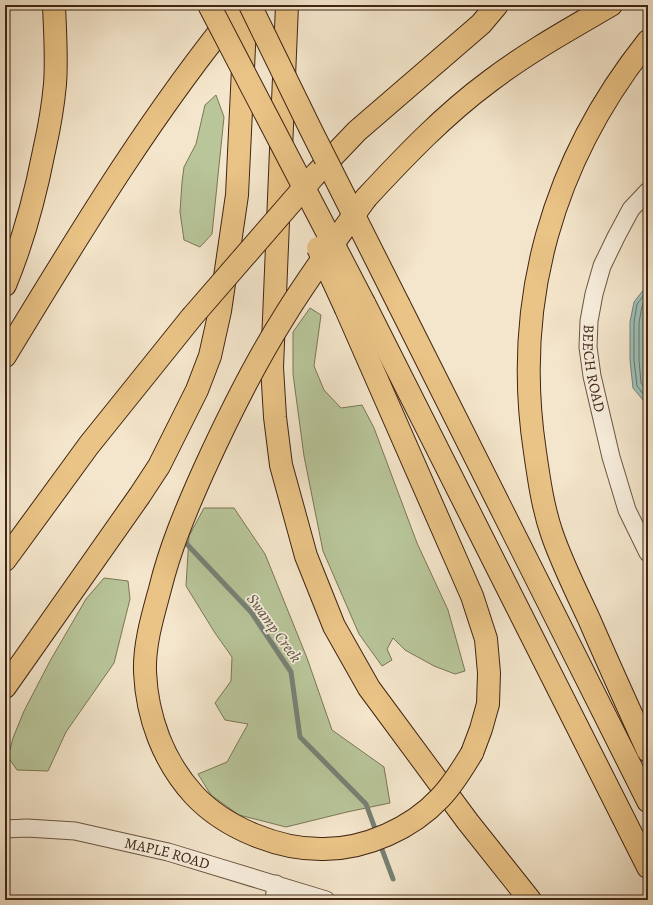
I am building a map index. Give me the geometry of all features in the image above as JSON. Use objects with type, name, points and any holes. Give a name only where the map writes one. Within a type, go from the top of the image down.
[{"type":"highway","points":[[5,285],[20,245],[30,211],[40,173],[49,126],[55,85],[56,47],[54,5]]},
{"type":"highway","points":[[206,5],[229,59],[355,306],[648,867]]},
{"type":"highway","points":[[209,5],[355,306],[472,596],[486,639],[489,673],[488,704],[472,753],[457,777],[440,799],[418,817],[397,830],[378,839],[354,846],[324,850],[275,842],[249,833],[219,816],[195,796],[182,782],[168,760],[159,741],[151,717],[144,670],[148,637],[171,549],[196,487],[226,420],[266,347],[309,277],[366,198],[399,162],[431,131],[491,80],[559,35],[611,5]]},
{"type":"highway","points":[[5,356],[111,184],[193,67],[241,5]]},
{"type":"highway","points":[[5,687],[159,466],[197,390],[210,356],[220,311],[237,195],[246,5]]},
{"type":"highway","points":[[250,5],[310,128],[648,801]]},
{"type":"highway","points":[[287,5],[272,367],[275,417],[281,465],[291,502],[306,556],[334,626],[369,688],[468,822],[530,900]]},
{"type":"highway","points":[[9,548],[191,318],[315,175],[357,131],[481,24],[498,5]]},
{"type":"highway","points":[[481,24],[513,5]]},
{"type":"highway","points":[[648,41],[632,60],[589,129],[570,168],[555,204],[545,239],[537,277],[531,316],[528,359],[532,436],[540,489],[552,534],[648,751]]},
{"type":"street","name":"BEECH ROAD","points":[[648,191],[631,209],[602,266],[588,321],[588,347],[592,376],[611,456],[627,510],[648,553]]},
{"type":"street","name":"MAPLE ROAD","points":[[5,829],[27,828],[75,831],[168,852],[275,892],[326,900]]},
{"type":"green space","points":[[216,95],[224,117],[212,234],[200,247],[184,240],[180,212],[182,182],[184,167],[196,144],[205,105]]},
{"type":"green space","points":[[310,308],[321,315],[314,366],[324,390],[341,408],[362,405],[374,428],[417,543],[448,610],[465,671],[455,674],[434,666],[405,650],[393,638],[387,649],[392,660],[382,666],[359,634],[323,551],[304,456],[293,374],[293,332]]},
{"type":"green space","points":[[204,508],[234,508],[265,554],[307,658],[332,730],[384,767],[390,803],[286,827],[239,815],[211,795],[198,774],[227,762],[248,724],[225,720],[215,703],[231,681],[232,657],[215,633],[186,586],[189,536]]},
{"type":"green space","points":[[104,578],[128,581],[130,599],[114,663],[66,732],[48,771],[17,770],[8,757],[13,738],[24,711],[50,661],[86,599]]},
{"type":"water","points":[[648,284],[648,401],[643,400],[633,388],[630,360],[630,322],[634,302]]},
{"type":"waterway","name":"Swamp Creek","points":[[181,538],[251,612],[291,672],[300,737],[366,804],[377,834]]},
{"type":"waterway","name":"Swamp Creek","points":[[380,844],[393,879]]}]
